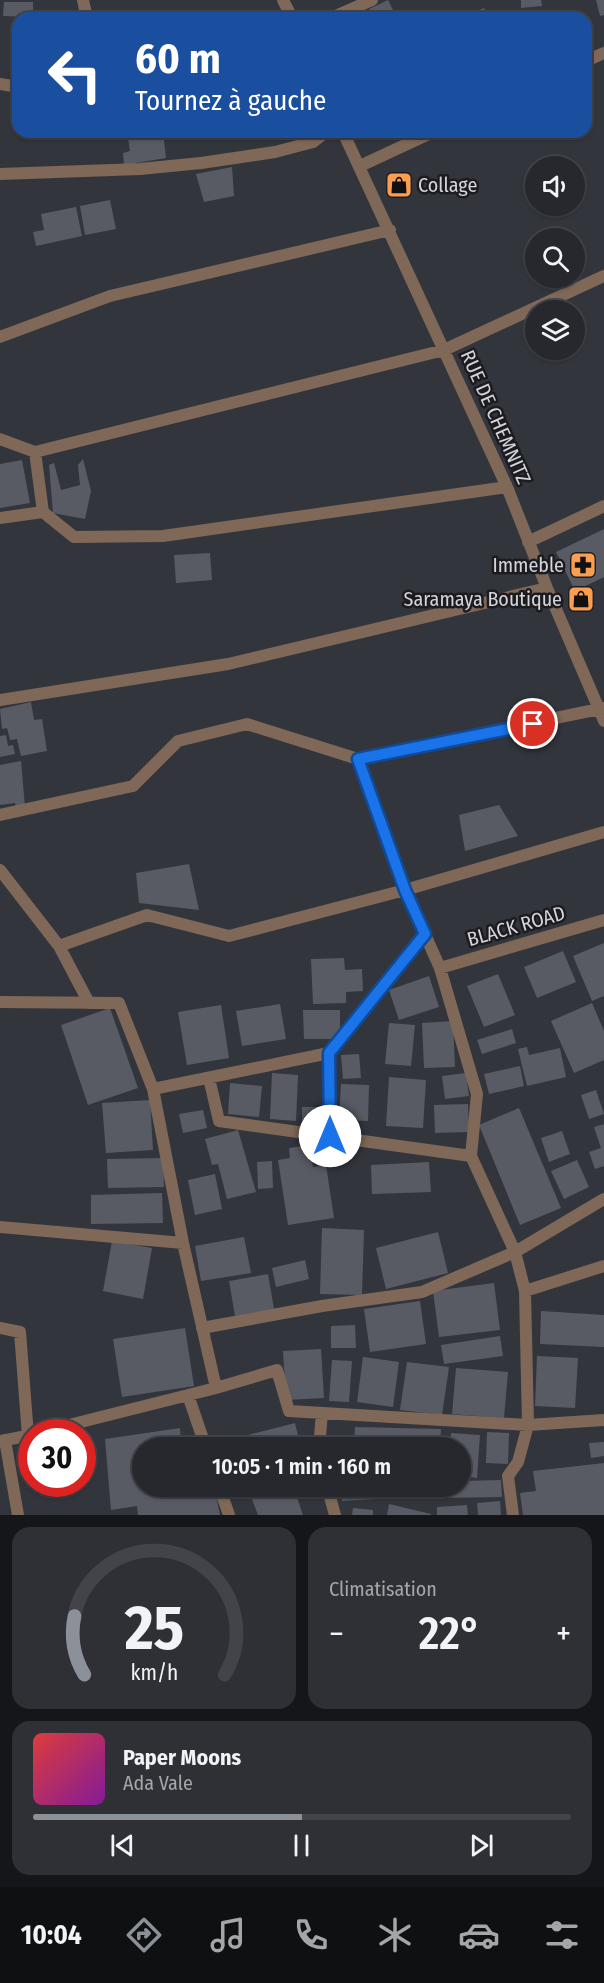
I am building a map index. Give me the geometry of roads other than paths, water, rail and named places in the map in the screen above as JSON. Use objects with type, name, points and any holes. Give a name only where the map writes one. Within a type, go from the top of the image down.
[{"type":"street","points":[[345,12],[372,0]]},
{"type":"street","points":[[0,174],[140,170],[275,152],[313,142],[318,138]]},
{"type":"street","name":"RUE DE CHEMNITZ","points":[[346,138],[507,487],[546,588],[602,713]]},
{"type":"street","points":[[360,166],[420,138]]},
{"type":"street","points":[[0,337],[110,296],[390,230]]},
{"type":"street","points":[[0,439],[35,452],[444,351],[604,276]]},
{"type":"street","points":[[35,452],[43,512],[74,537],[164,536],[507,487]]},
{"type":"street","points":[[528,542],[604,506]]},
{"type":"street","points":[[0,518],[43,512]]},
{"type":"street","points":[[0,700],[228,664],[546,588]]},
{"type":"street","points":[[0,815],[133,786],[178,741],[247,724],[358,759],[602,713]]},
{"type":"street","points":[[358,759],[405,890],[440,968],[477,1094],[471,1155],[516,1252],[525,1291],[528,1425],[518,1462],[508,1476],[513,1515]]},
{"type":"street","points":[[59,946],[147,915],[229,936],[405,890],[604,832]]},
{"type":"street","points":[[0,870],[59,946],[89,1003]]},
{"type":"street","name":"BLACK ROAD","points":[[440,968],[604,921]]},
{"type":"street","points":[[330,1136],[329,1053],[425,934]]},
{"type":"street","points":[[0,1002],[119,1003],[153,1089],[183,1243],[216,1388]]},
{"type":"street","points":[[153,1089],[329,1053]]},
{"type":"street","points":[[209,1077],[219,1121],[471,1155]]},
{"type":"street","points":[[202,1328],[322,1306],[422,1292],[516,1252],[604,1199]]},
{"type":"street","points":[[0,1227],[183,1243]]},
{"type":"street","points":[[525,1291],[604,1266]]},
{"type":"street","points":[[0,1328],[20,1332],[28,1419]]},
{"type":"street","points":[[93,1419],[216,1388],[276,1370],[289,1411],[528,1425],[604,1420]]},
{"type":"street","points":[[188,1395],[202,1437]]},
{"type":"street","points":[[320,1437],[322,1413]]},
{"type":"street","points":[[18,1437],[2,1440],[18,1515]]},
{"type":"street","points":[[223,1497],[229,1515]]},
{"type":"street","points":[[330,1497],[335,1515]]},
{"type":"place","name":"Collage","points":[[399,185]]},
{"type":"place","name":"Immeble","points":[[583,565]]},
{"type":"place","name":"Saramaya Boutique","points":[[581,599]]}]
